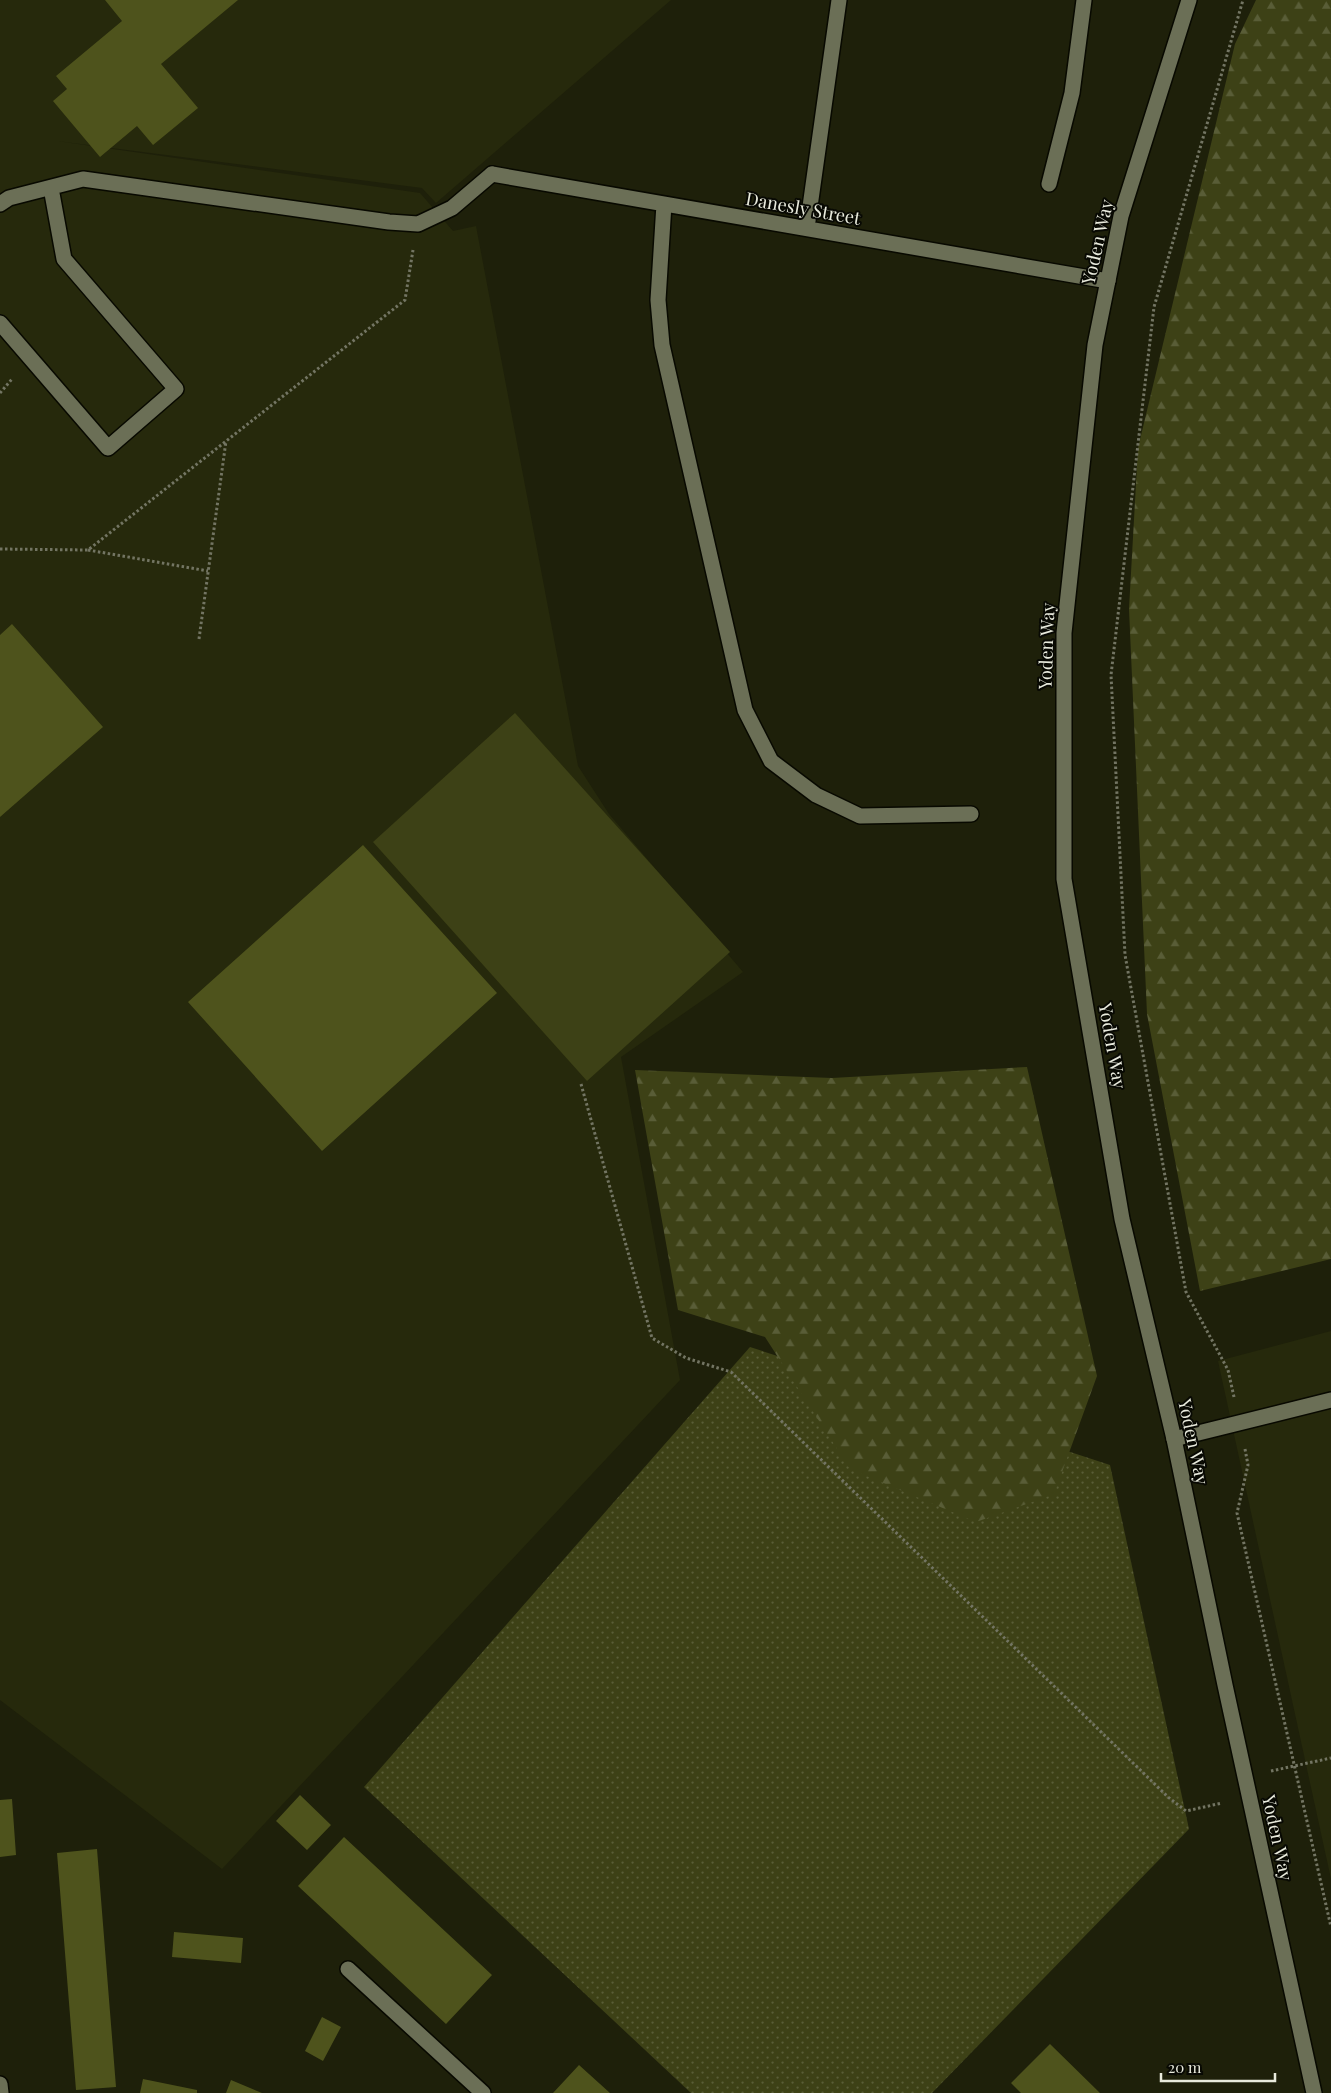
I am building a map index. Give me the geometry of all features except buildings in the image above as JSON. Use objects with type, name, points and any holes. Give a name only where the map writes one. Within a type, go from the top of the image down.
[{"type":"main road","points":[[807,228],[839,0]]},
{"type":"main road","points":[[1049,184],[1072,93],[1084,0]]},
{"type":"main road","name":"Yoden Way","points":[[1189,0],[1121,216],[1095,345],[1064,632],[1064,879],[1122,1219],[1174,1439],[1314,2093]]},
{"type":"main road","name":"Danesly Street","points":[[418,224],[452,208],[492,174],[1108,281]]},
{"type":"main road","points":[[0,204],[9,198],[83,179],[389,222],[418,224]]},
{"type":"main road","points":[[0,323],[108,448],[176,388],[64,259],[51,188]]},
{"type":"main road","points":[[664,204],[658,300],[662,345],[744,710],[771,761],[816,795],[860,816],[971,814]]},
{"type":"main road","points":[[1174,1439],[1331,1400]]},
{"type":"main road","points":[[348,1969],[483,2093]]},
{"type":"main road","points":[[0,2084],[1,2093]]},
{"type":"path","points":[[1243,0],[1154,307],[1111,675],[1125,955],[1186,1292],[1228,1370],[1248,1465],[1237,1513],[1331,1927]]},
{"type":"path","points":[[88,550],[404,300],[418,224]]},
{"type":"path","points":[[199,639],[226,440]]},
{"type":"path","points":[[0,549],[88,550],[208,571]]},
{"type":"path","points":[[581,1084],[652,1338],[686,1358],[731,1372],[1168,1797],[1186,1811],[1249,1796]]},
{"type":"path","points":[[1245,1777],[1331,1758]]},
{"type":"shaded area","points":[[0,0],[671,0],[436,203],[422,188],[57,141],[420,193],[453,231],[476,226],[578,766],[609,814],[743,972],[621,1057],[680,1380],[222,1869],[0,1700]]},
{"type":"shaded area","points":[[1331,1331],[1331,1879],[1218,1361]]},
{"type":"green space","points":[[1256,0],[1331,0],[1331,1259],[1200,1291],[1147,1014],[1129,609],[1138,448],[1235,44]]},
{"type":"green space","points":[[515,713],[730,952],[587,1081],[373,842]]},
{"type":"green space","points":[[1027,1067],[1097,1376],[1054,1494],[976,1522],[850,1469],[765,1337],[678,1310],[635,1070],[832,1078]]},
{"type":"green space","points":[[750,1347],[1110,1465],[1189,1829],[932,2093],[691,2093],[364,1787]]}]
